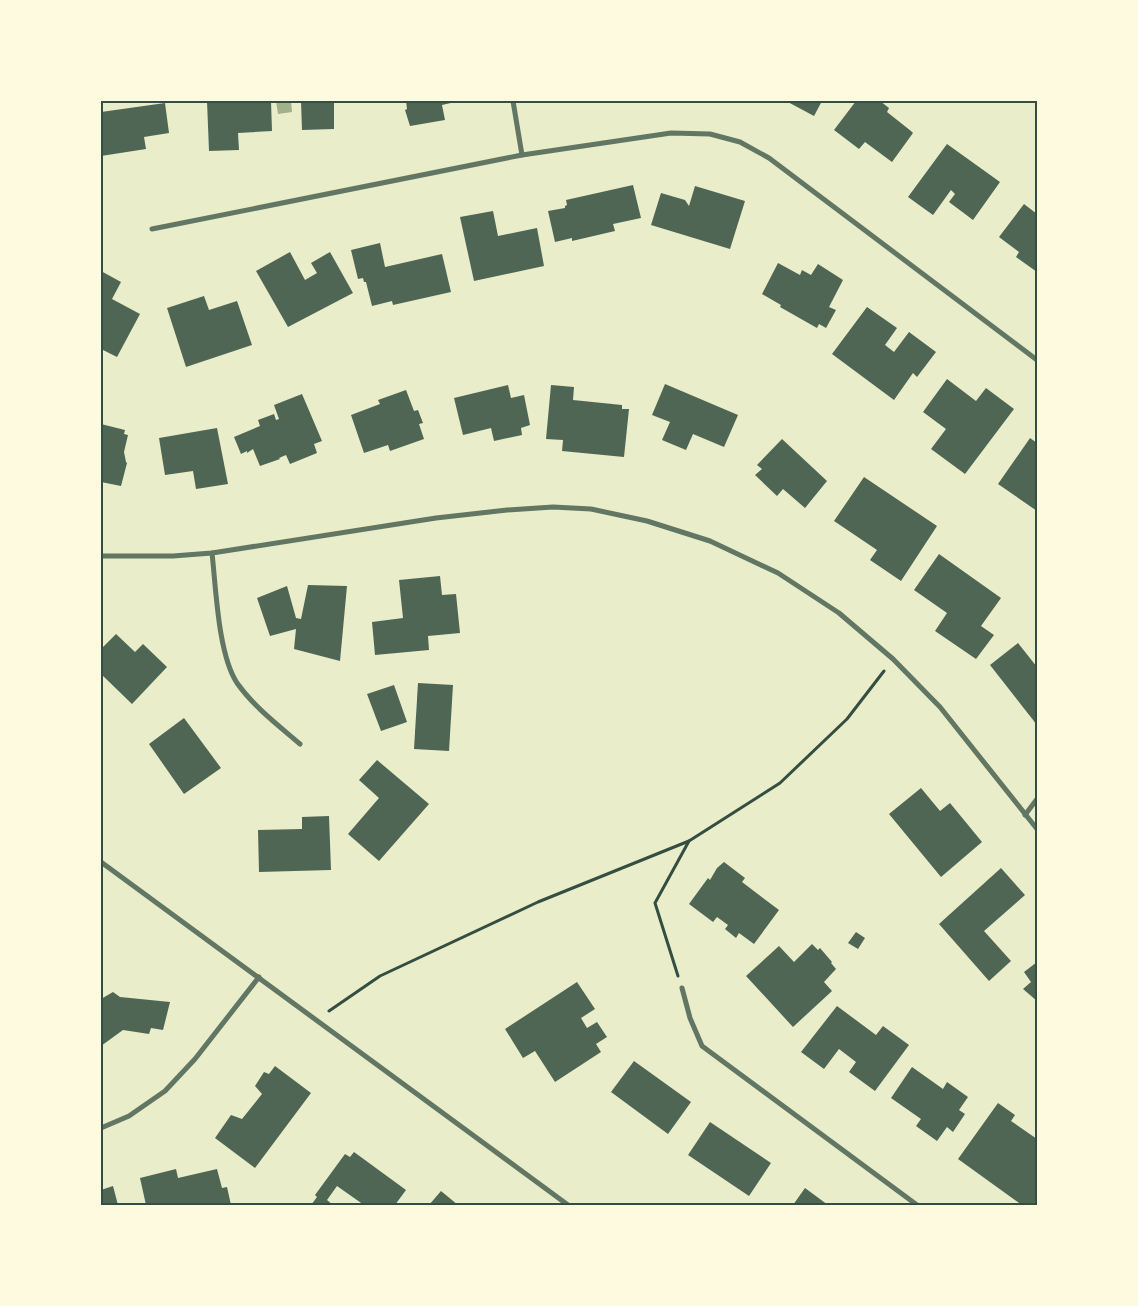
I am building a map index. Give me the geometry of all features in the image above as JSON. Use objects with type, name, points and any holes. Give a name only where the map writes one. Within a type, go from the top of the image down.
[{"type":"street","points":[[513,101],[522,155]]},
{"type":"street","points":[[152,229],[522,155],[671,132],[710,134],[740,142],[769,158],[1037,360]]},
{"type":"street","points":[[101,556],[173,556],[212,553],[436,518],[552,507],[591,509],[646,521],[710,542],[778,573],[839,613],[894,659],[940,707],[1037,829]]},
{"type":"street","points":[[212,553],[224,650],[236,682],[254,704],[300,744]]},
{"type":"street","points":[[1025,815],[1037,799]]},
{"type":"street","points":[[101,862],[259,977],[559,1202],[568,1205]]},
{"type":"street","points":[[101,1128],[129,1116],[165,1091],[195,1059],[259,977]]},
{"type":"street","points":[[682,988],[690,1018],[702,1046],[917,1205]]},
{"type":"path","points":[[328,1012],[380,976],[538,902],[689,841],[780,783],[847,719],[894,659]]},
{"type":"path","points":[[682,988],[655,903],[689,841]]},
{"type":"shaded area","points":[[276,101],[291,101],[292,112],[278,114]]},
{"type":"building","points":[[207,101],[271,101],[272,131],[238,133],[239,150],[209,151]]},
{"type":"building","points":[[301,101],[334,101],[334,129],[302,130]]},
{"type":"building","points":[[406,101],[455,102],[442,105],[445,120],[410,126],[405,110],[407,109]]},
{"type":"building","points":[[786,101],[822,101],[814,116]]},
{"type":"building","points":[[856,101],[880,101],[889,108],[887,112],[913,133],[892,162],[865,142],[859,149],[834,130]]},
{"type":"building","points":[[165,103],[169,133],[144,137],[146,149],[101,156],[101,112]]},
{"type":"building","points":[[947,144],[1000,182],[973,220],[949,202],[955,194],[951,190],[933,215],[908,197]]},
{"type":"building","points":[[633,185],[641,218],[613,224],[615,231],[572,241],[572,238],[555,242],[548,211],[565,208],[567,205],[566,200]]},
{"type":"building","points":[[695,186],[745,201],[730,249],[651,225],[661,193],[685,200],[689,206]]},
{"type":"building","points":[[1024,204],[1037,214],[1037,272],[1016,257],[1019,252],[999,237]]},
{"type":"building","points":[[493,211],[498,236],[537,228],[544,266],[474,281],[460,217]]},
{"type":"building","points":[[380,243],[385,267],[442,254],[451,292],[393,305],[392,301],[372,306],[366,282],[364,282],[363,278],[358,279],[351,250]]},
{"type":"building","points":[[290,252],[305,280],[317,273],[311,263],[330,252],[353,293],[288,327],[256,271]]},
{"type":"building","points":[[778,263],[800,275],[802,270],[811,275],[818,264],[843,280],[829,307],[836,310],[826,328],[819,324],[817,328],[780,307],[781,305],[762,294]]},
{"type":"building","points":[[101,271],[121,282],[112,299],[140,314],[117,357],[101,349]]},
{"type":"building","points":[[204,296],[209,310],[237,301],[252,345],[186,367],[167,308]]},
{"type":"building","points":[[867,307],[897,328],[885,345],[894,352],[909,332],[936,352],[917,377],[913,373],[894,400],[832,354]]},
{"type":"building","points":[[947,379],[976,401],[986,388],[1014,409],[965,474],[931,449],[946,429],[923,412]]},
{"type":"building","points":[[665,384],[738,415],[724,447],[693,434],[686,450],[662,440],[670,422],[652,415]]},
{"type":"building","points":[[508,385],[511,398],[524,395],[530,425],[521,428],[522,435],[494,441],[491,428],[463,435],[454,398]]},
{"type":"building","points":[[551,385],[574,387],[573,400],[622,405],[622,409],[629,409],[624,457],[562,451],[563,440],[546,439]]},
{"type":"building","points":[[406,390],[414,411],[418,410],[423,423],[419,424],[424,439],[390,451],[388,445],[364,453],[351,415],[380,404],[378,400]]},
{"type":"building","points":[[302,394],[322,441],[314,444],[317,453],[290,464],[286,455],[260,466],[253,449],[241,454],[234,437],[260,426],[258,420],[274,414],[276,420],[279,419],[274,405]]},
{"type":"building","points":[[101,424],[125,430],[124,434],[128,435],[124,452],[127,463],[121,486],[101,482]]},
{"type":"building","points":[[217,428],[228,484],[196,489],[193,471],[165,475],[159,438]]},
{"type":"building","points":[[1030,438],[1037,443],[1037,511],[998,484]]},
{"type":"building","points":[[782,439],[827,481],[805,508],[783,489],[777,496],[755,475],[762,469],[757,465]]},
{"type":"building","points":[[864,477],[937,526],[901,581],[870,560],[877,550],[834,521]]},
{"type":"building","points":[[939,554],[1001,598],[981,626],[994,635],[976,659],[935,631],[947,613],[914,590]]},
{"type":"building","points":[[440,576],[442,595],[456,594],[460,633],[428,636],[429,650],[375,655],[372,622],[403,618],[399,580]]},
{"type":"building","points":[[308,585],[347,586],[340,661],[294,649],[296,629],[270,636],[257,598],[287,586],[296,618],[301,619]]},
{"type":"building","points":[[116,634],[135,652],[143,644],[167,667],[132,704],[101,674],[101,649]]},
{"type":"building","points":[[1018,643],[1037,667],[1037,725],[990,665]]},
{"type":"building","points":[[418,683],[453,685],[449,751],[414,749]]},
{"type":"building","points":[[394,685],[407,722],[381,731],[367,694]]},
{"type":"building","points":[[184,718],[221,768],[184,794],[149,744]]},
{"type":"building","points":[[377,760],[429,804],[379,861],[348,834],[379,798],[359,780]]},
{"type":"building","points":[[921,788],[940,811],[950,803],[982,842],[941,877],[889,814]]},
{"type":"building","points":[[329,816],[331,870],[259,872],[258,830],[302,829],[302,817]]},
{"type":"building","points":[[724,862],[745,878],[742,882],[779,910],[754,944],[739,933],[736,938],[725,929],[728,925],[717,917],[713,922],[689,904],[708,878],[710,880],[717,868]]},
{"type":"building","points":[[1001,868],[1025,895],[984,931],[1011,961],[989,981],[939,924]]},
{"type":"building","points":[[856,932],[865,938],[858,949],[848,943]]},
{"type":"building","points":[[812,944],[818,950],[820,948],[836,969],[824,982],[832,991],[793,1027],[746,976],[779,946],[794,962]]},
{"type":"building","points":[[1037,962],[1037,1001],[1023,989],[1031,982],[1024,972]]},
{"type":"building","points":[[577,982],[595,1009],[581,1018],[587,1028],[597,1022],[607,1037],[596,1044],[601,1052],[555,1082],[535,1051],[523,1058],[505,1029]]},
{"type":"building","points":[[113,992],[120,997],[170,1002],[163,1030],[151,1028],[149,1034],[123,1030],[101,1046],[101,999]]},
{"type":"building","points":[[837,1006],[876,1035],[883,1026],[909,1045],[875,1091],[849,1072],[856,1062],[839,1049],[824,1069],[801,1052]]},
{"type":"building","points":[[634,1061],[691,1102],[668,1134],[611,1092]]},
{"type":"building","points":[[275,1066],[311,1093],[255,1168],[215,1138],[231,1115],[242,1119],[262,1094],[255,1086],[264,1072],[269,1074]]},
{"type":"building","points":[[912,1067],[943,1089],[947,1082],[968,1097],[959,1110],[965,1114],[953,1132],[947,1127],[937,1141],[916,1126],[921,1119],[891,1098]]},
{"type":"building","points":[[998,1103],[1015,1115],[1011,1121],[1037,1139],[1037,1200],[1033,1205],[1022,1205],[958,1159]]},
{"type":"building","points":[[710,1122],[771,1163],[749,1196],[688,1155]]},
{"type":"building","points":[[354,1152],[406,1190],[395,1205],[364,1205],[337,1186],[327,1200],[333,1205],[311,1205],[317,1197],[315,1195],[345,1154],[350,1157]]},
{"type":"building","points":[[176,1169],[178,1178],[217,1169],[222,1188],[227,1187],[231,1205],[146,1205],[140,1178]]},
{"type":"building","points":[[113,1186],[118,1205],[101,1205],[101,1190]]},
{"type":"building","points":[[805,1188],[828,1205],[793,1205]]},
{"type":"building","points":[[441,1191],[458,1205],[429,1205]]}]
